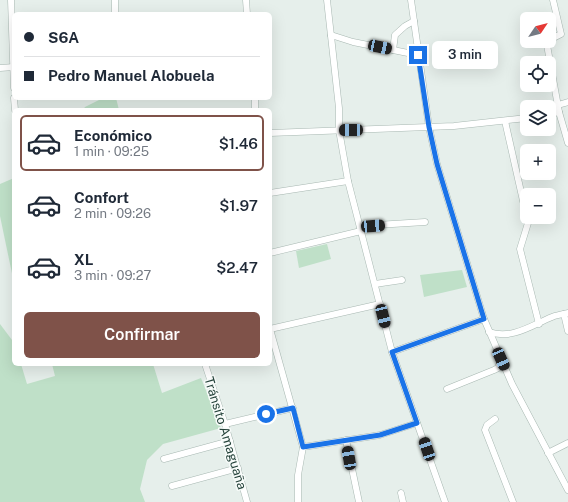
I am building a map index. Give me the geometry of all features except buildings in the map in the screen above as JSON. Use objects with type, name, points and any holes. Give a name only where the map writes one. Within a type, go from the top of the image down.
[{"type":"street","points":[[11,0],[12,22]]},
{"type":"street","points":[[115,0],[116,12]]},
{"type":"street","points":[[246,0],[247,12]]},
{"type":"street","points":[[327,0],[339,108],[339,130],[348,181],[392,352],[445,502]]},
{"type":"street","points":[[411,0],[429,127],[452,218],[484,319],[501,359],[568,490]]},
{"type":"street","points":[[553,0],[556,12]]},
{"type":"street","points":[[556,13],[561,34],[556,37]]},
{"type":"street","points":[[393,50],[395,35],[405,26],[414,21]]},
{"type":"street","points":[[331,35],[418,55]]},
{"type":"street","points":[[548,48],[559,109],[566,129],[568,143]]},
{"type":"street","points":[[0,68],[12,67]]},
{"type":"street","points":[[556,110],[568,102]]},
{"type":"street","points":[[272,133],[429,127],[520,119]]},
{"type":"street","points":[[505,121],[528,223],[520,249],[539,324]]},
{"type":"street","points":[[272,193],[348,181]]},
{"type":"street","points":[[272,252],[360,229],[425,222]]},
{"type":"street","points":[[375,284],[402,280]]},
{"type":"street","points":[[272,329],[380,304]]},
{"type":"street","points":[[489,332],[503,335],[525,330],[553,316],[566,313],[568,331]]},
{"type":"street","points":[[392,352],[484,319]]},
{"type":"street","points":[[272,336],[303,447],[298,475],[298,502]]},
{"type":"street","points":[[447,389],[498,368],[501,359]]},
{"type":"street","name":"Tránsito Amaguaña","points":[[206,366],[225,424],[247,502]]},
{"type":"street","points":[[225,424],[293,408]]},
{"type":"street","points":[[495,419],[487,425],[485,430],[513,502]]},
{"type":"street","points":[[303,447],[380,435],[417,423]]},
{"type":"street","points":[[346,440],[359,502]]},
{"type":"street","points":[[164,459],[230,441]]},
{"type":"street","points":[[548,453],[568,443]]},
{"type":"street","points":[[172,486],[238,468]]},
{"type":"street","points":[[401,493],[403,502]]},
{"type":"green space","points":[[99,100],[116,100],[118,108],[84,108]]},
{"type":"green space","points":[[12,179],[12,273],[0,216],[0,184]]},
{"type":"green space","points":[[327,244],[331,259],[299,268],[296,251]]},
{"type":"green space","points":[[462,270],[467,287],[424,297],[420,275]]},
{"type":"green space","points":[[0,324],[12,340],[12,366],[22,366],[27,384],[55,376],[52,366],[154,366],[162,393],[201,378],[221,428],[163,444],[147,460],[140,489],[145,502],[0,502]]},
{"type":"route","points":[[266,414],[293,408],[303,447],[380,435],[417,423],[392,352],[484,319],[452,218],[437,164],[429,127],[418,55]]}]
